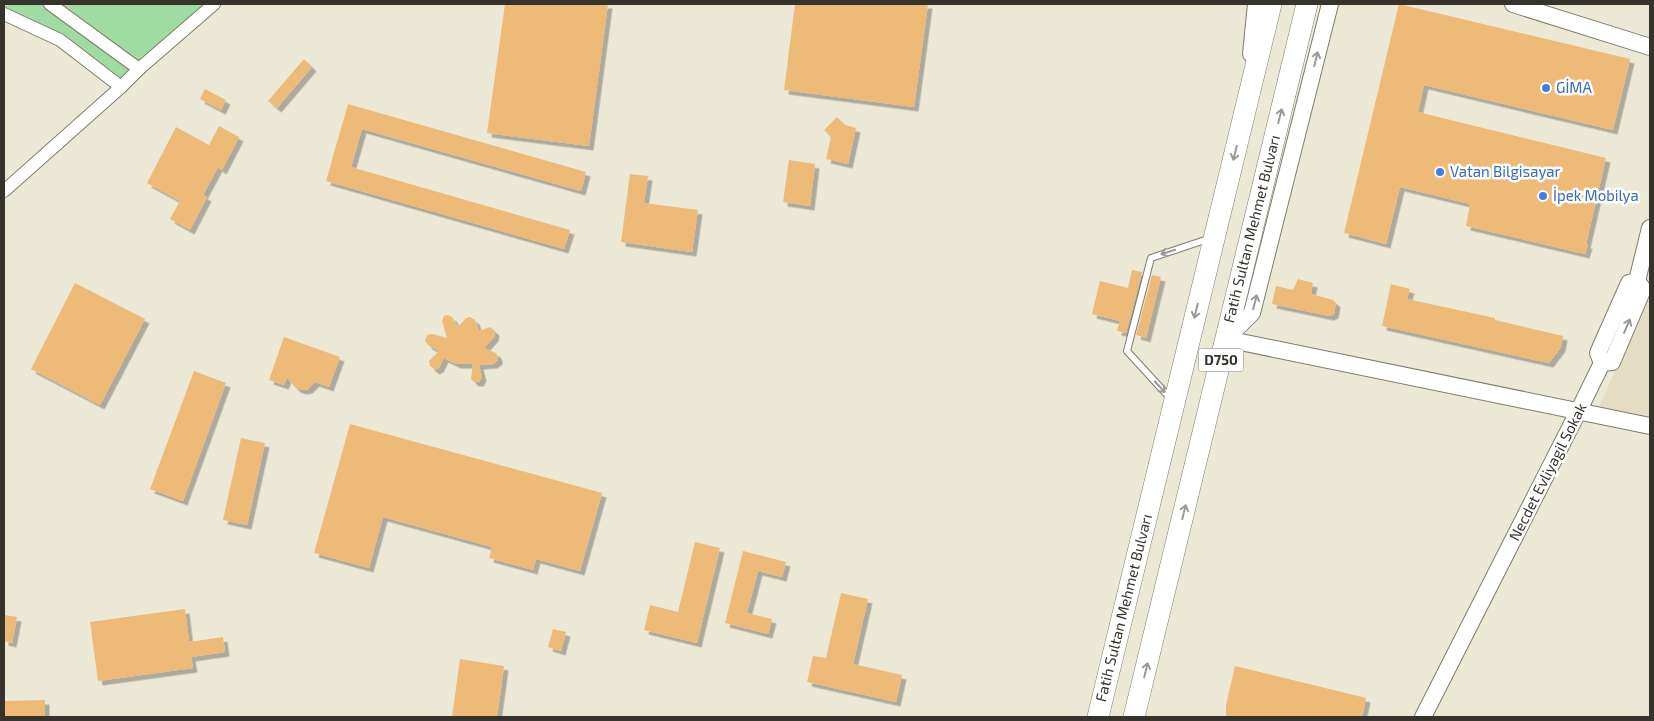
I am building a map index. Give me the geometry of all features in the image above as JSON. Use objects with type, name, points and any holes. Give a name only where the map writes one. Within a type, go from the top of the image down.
[{"type":"highway","name":"Fatih Sultan Mehmet Bulvarı","points":[[1098,717],[1271,4]]},
{"type":"highway","name":"Fatih Sultan Mehmet Bulvarı","points":[[1134,717],[1307,4]]},
{"type":"street","points":[[50,4],[139,69]]},
{"type":"street","points":[[4,191],[214,4]]},
{"type":"street","points":[[1247,101],[1256,4]]},
{"type":"street","points":[[1226,339],[1252,313],[1330,4]]},
{"type":"street","points":[[1513,4],[1650,47]]},
{"type":"street","points":[[4,14],[60,40],[121,87]]},
{"type":"street","name":"Necdet Evliyagil Sokak","points":[[1423,717],[1602,363],[1612,362],[1643,289],[1637,281],[1650,228]]},
{"type":"street","points":[[1226,339],[1650,426]]},
{"type":"lane","points":[[1174,402],[1128,351],[1151,258],[1214,237]]},
{"type":"shaded area","points":[[1650,289],[1650,417],[1599,407],[1646,302]]},
{"type":"green space","points":[[4,4],[214,4],[121,87],[60,40],[4,14]]},
{"type":"building","points":[[505,4],[608,4],[589,146],[487,133]]},
{"type":"building","points":[[795,4],[928,4],[914,107],[784,90]]},
{"type":"building","points":[[1399,4],[1630,59],[1613,130],[1424,85],[1418,112],[1606,158],[1585,254],[1466,226],[1470,204],[1400,187],[1386,244],[1344,233]]},
{"type":"building","points":[[304,59],[312,67],[277,108],[268,101]]},
{"type":"building","points":[[205,89],[226,100],[221,110],[200,99]]},
{"type":"building","points":[[348,104],[586,172],[581,191],[362,129],[351,167],[570,230],[564,249],[326,181]]},
{"type":"building","points":[[837,117],[845,125],[856,128],[848,164],[826,159],[831,137],[824,130]]},
{"type":"building","points":[[219,126],[239,137],[222,170],[218,167],[203,195],[207,197],[190,230],[170,219],[180,201],[147,183],[176,127],[209,145]]},
{"type":"building","points":[[789,160],[815,164],[810,206],[783,202]]},
{"type":"building","points":[[630,174],[648,176],[644,203],[698,210],[692,252],[621,242]]},
{"type":"building","points":[[1132,270],[1142,272],[1126,333],[1117,331],[1120,321],[1092,314],[1100,281],[1128,288]]},
{"type":"building","points":[[1152,275],[1161,277],[1146,338],[1136,335]]},
{"type":"building","points":[[1298,279],[1313,283],[1311,294],[1333,300],[1336,303],[1334,314],[1329,316],[1272,304],[1276,286],[1293,290]]},
{"type":"building","points":[[75,283],[145,319],[100,405],[31,369]]},
{"type":"building","points":[[1391,284],[1410,289],[1407,299],[1495,318],[1495,320],[1563,336],[1561,347],[1549,363],[1382,326]]},
{"type":"building","points":[[444,316],[452,317],[458,327],[466,318],[470,317],[475,320],[479,331],[490,327],[495,331],[494,337],[484,348],[496,353],[498,360],[493,364],[479,365],[482,377],[479,382],[474,382],[471,379],[473,364],[456,364],[444,358],[439,368],[435,370],[430,366],[429,361],[439,351],[428,345],[425,341],[427,335],[432,334],[447,338],[442,321]]},
{"type":"building","points":[[284,337],[340,357],[329,387],[315,382],[308,389],[302,390],[296,388],[287,378],[284,385],[269,380]]},
{"type":"building","points":[[194,371],[226,383],[183,501],[150,489]]},
{"type":"building","points":[[350,424],[602,493],[580,571],[536,559],[533,570],[489,558],[492,547],[383,517],[369,568],[314,553]]},
{"type":"building","points":[[241,438],[265,443],[247,525],[223,520]]},
{"type":"building","points":[[695,542],[720,548],[697,643],[644,630],[650,605],[678,612]]},
{"type":"building","points":[[743,551],[786,562],[782,577],[758,571],[747,613],[772,619],[768,634],[725,623]]},
{"type":"building","points":[[841,593],[868,599],[853,664],[902,675],[896,702],[807,682],[813,656],[826,658]]},
{"type":"building","points":[[185,609],[189,642],[223,637],[225,652],[191,657],[193,668],[98,681],[90,622]]},
{"type":"building","points":[[4,615],[17,617],[12,643],[4,641]]},
{"type":"building","points":[[553,629],[566,632],[561,651],[548,647]]},
{"type":"building","points":[[460,659],[504,666],[497,717],[452,717]]},
{"type":"building","points":[[1235,666],[1366,698],[1362,717],[1226,717],[1226,705]]},
{"type":"building","points":[[45,700],[45,717],[4,717],[4,701]]},
{"type":"place","name":"GİMA","points":[[1546,88]]},
{"type":"place","name":"Vatan Bilgisayar","points":[[1440,172]]},
{"type":"place","name":"İpek Mobilya","points":[[1543,196]]}]
